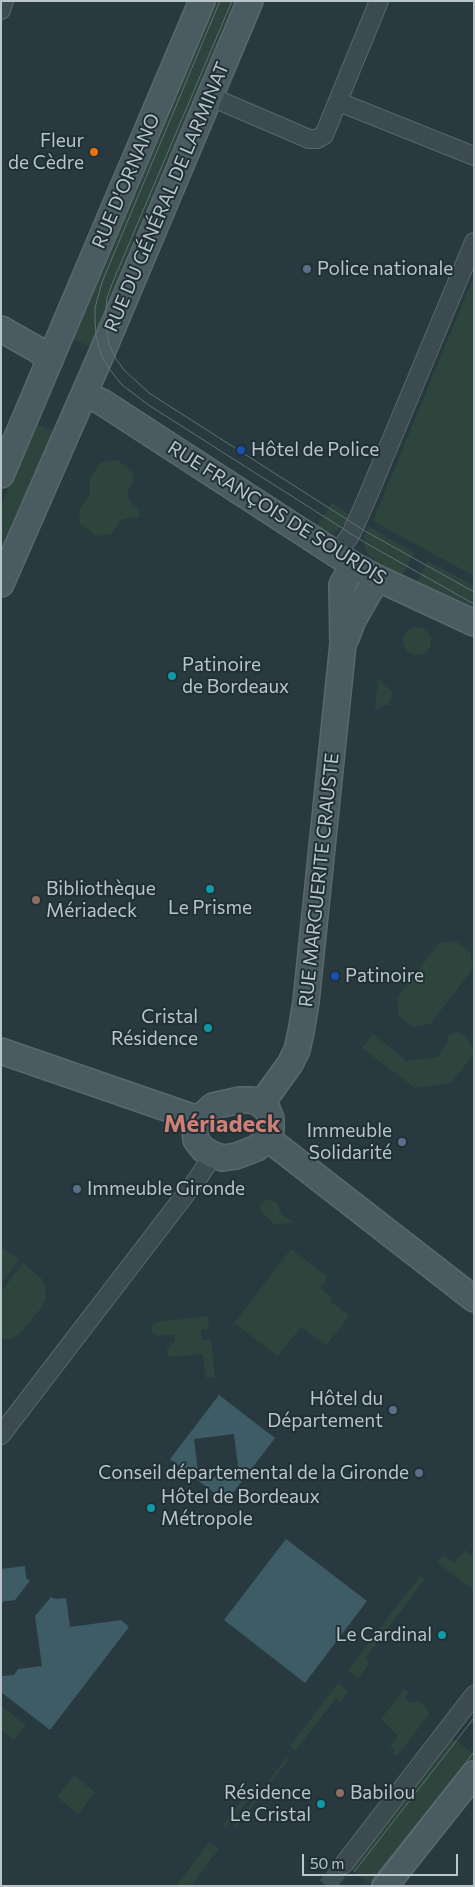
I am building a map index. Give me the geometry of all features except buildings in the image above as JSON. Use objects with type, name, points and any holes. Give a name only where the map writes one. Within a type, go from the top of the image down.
[{"type":"street","points":[[1,10],[4,1]]},
{"type":"street","name":"RUE D'ORNANO","points":[[1,475],[202,1]]},
{"type":"street","name":"RUE DU GÉNÉRAL DE LARMINAT","points":[[1,584],[84,394],[208,96],[250,1]]},
{"type":"street","points":[[208,96],[309,139],[317,139],[324,134],[379,1]]},
{"type":"street","points":[[338,102],[474,156]]},
{"type":"street","points":[[345,560],[351,534],[474,242]]},
{"type":"street","points":[[1,329],[35,348],[50,360]]},
{"type":"street","name":"RUE FRANÇOIS DE SOURDIS","points":[[84,394],[102,402],[345,560],[377,578],[474,623]]},
{"type":"street","name":"RUE MARGUERITE CRAUSTE","points":[[261,1104],[290,1064],[297,1050],[302,1032],[343,644],[342,585],[345,560]]},
{"type":"street","name":"RUE MARGUERITE CRAUSTE","points":[[343,644],[353,620],[377,578]]},
{"type":"street","points":[[1,1051],[198,1119]]},
{"type":"street","points":[[252,1100],[261,1104],[268,1111],[271,1119],[271,1130],[267,1138],[257,1148],[246,1153],[224,1158],[213,1155],[203,1149],[196,1140],[195,1130],[198,1119],[213,1106],[231,1101],[252,1100]]},
{"type":"street","points":[[267,1138],[474,1299]]},
{"type":"street","points":[[1,1435],[198,1178],[213,1155]]},
{"type":"street","points":[[344,1864],[474,1694]]},
{"type":"street","points":[[385,1886],[474,1774]]},
{"type":"green space","points":[[214,1],[238,1],[91,347],[70,338]]},
{"type":"green space","points":[[474,276],[474,576],[373,521]]},
{"type":"green space","points":[[35,423],[56,432],[1,555],[1,506]]},
{"type":"green space","points":[[118,460],[133,473],[134,480],[128,489],[129,501],[138,508],[140,517],[122,519],[111,534],[96,536],[80,523],[79,510],[90,493],[89,479],[101,462]]},
{"type":"green space","points":[[332,503],[350,515],[346,523],[330,534],[323,535],[313,531]]},
{"type":"green space","points":[[368,526],[414,553],[402,576],[377,562],[366,552],[364,536]]},
{"type":"green space","points":[[428,561],[474,586],[474,610],[416,583]]},
{"type":"green space","points":[[417,627],[427,631],[431,641],[427,651],[417,655],[407,651],[403,641],[407,631]]},
{"type":"green space","points":[[380,677],[383,684],[393,692],[389,705],[384,705],[375,710],[376,694]]},
{"type":"green space","points":[[456,941],[470,952],[473,969],[430,1024],[413,1027],[399,1016],[397,998],[439,943]]},
{"type":"green space","points":[[458,1032],[465,1036],[474,1050],[474,1054],[451,1083],[415,1088],[362,1048],[373,1034],[407,1061],[437,1057],[446,1046],[448,1036]]},
{"type":"green space","points":[[269,1199],[277,1203],[284,1217],[296,1223],[273,1224],[260,1210],[260,1204]]},
{"type":"green space","points":[[1,1246],[19,1260],[1,1284]]},
{"type":"green space","points":[[291,1249],[328,1277],[320,1288],[332,1297],[330,1301],[349,1316],[326,1346],[301,1327],[278,1356],[234,1323]]},
{"type":"green space","points":[[23,1263],[41,1278],[45,1286],[46,1297],[42,1307],[19,1335],[10,1339],[1,1339],[1,1292]]},
{"type":"green space","points":[[208,1316],[209,1329],[201,1330],[202,1340],[211,1340],[215,1377],[206,1378],[203,1354],[170,1357],[167,1354],[167,1349],[171,1343],[175,1342],[174,1334],[157,1336],[153,1334],[151,1328],[153,1324],[158,1322]]},
{"type":"green space","points":[[465,1550],[474,1557],[474,1590],[437,1563],[443,1555],[454,1563]]},
{"type":"green space","points":[[420,1576],[425,1579],[365,1659],[370,1663],[358,1678],[348,1670]]},
{"type":"green space","points":[[338,1683],[348,1691],[340,1702],[336,1698],[295,1751],[290,1746]]},
{"type":"green space","points":[[404,1689],[408,1693],[406,1697],[408,1701],[414,1703],[419,1701],[427,1708],[429,1714],[397,1756],[393,1753],[395,1750],[390,1746],[398,1736],[381,1719]]},
{"type":"green space","points":[[1,1706],[26,1725],[14,1740],[1,1730]]},
{"type":"green space","points":[[453,1738],[474,1754],[474,1759],[375,1886],[372,1886],[351,1869]]},
{"type":"green space","points":[[286,1758],[289,1759],[236,1828],[234,1826]]},
{"type":"green space","points":[[74,1775],[95,1792],[78,1814],[57,1797]]},
{"type":"green space","points":[[253,1785],[257,1789],[226,1828],[223,1825]]},
{"type":"green space","points":[[209,1842],[219,1849],[191,1886],[176,1886]]},
{"type":"water","points":[[219,1395],[275,1438],[226,1502],[170,1459]],"holes":[[[234,1434],[239,1474],[199,1479],[194,1439]]]},
{"type":"water","points":[[286,1539],[367,1601],[305,1683],[224,1620]]},
{"type":"water","points":[[25,1566],[26,1578],[30,1581],[15,1600],[1,1602],[1,1569]]},
{"type":"water","points":[[51,1597],[55,1599],[66,1598],[70,1627],[121,1620],[129,1627],[50,1730],[1,1692],[1,1676],[14,1675],[18,1669],[42,1666],[35,1616]]},
{"type":"tunnel","points":[[327,1886],[344,1864]]},
{"type":"tram line","points":[[220,1],[102,282],[95,308],[96,336],[101,355],[122,385],[150,406],[364,542],[474,604]]},
{"type":"tram line","points":[[232,1],[112,284],[107,298],[105,320],[109,344],[124,370],[149,393],[365,531],[474,592]]},
{"type":"tram line","points":[[354,1872],[474,1718]]},
{"type":"tram line","points":[[371,1885],[474,1752]]},
{"type":"place","name":"Fleur de Cèdre","points":[[94,152]]},
{"type":"place","name":"Police nationale","points":[[307,269]]},
{"type":"place","name":"Hôtel de Police","points":[[241,450]]},
{"type":"place","name":"Patinoire de Bordeaux","points":[[172,676]]},
{"type":"place","name":"Le Prisme","points":[[210,889]]},
{"type":"place","name":"Bibliothèque Mériadeck","points":[[36,900]]},
{"type":"place","name":"Patinoire","points":[[335,976]]},
{"type":"place","name":"Cristal Résidence","points":[[208,1028]]},
{"type":"place","name":"Immeuble Solidarité","points":[[402,1142]]},
{"type":"place","name":"Immeuble Gironde","points":[[77,1189]]},
{"type":"place","name":"Hôtel du Département","points":[[393,1410]]},
{"type":"place","name":"Conseil départemental de la Gironde","points":[[419,1473]]},
{"type":"place","name":"Hôtel de Bordeaux Métropole","points":[[151,1508]]},
{"type":"place","name":"Le Cardinal","points":[[442,1635]]},
{"type":"place","name":"Babilou","points":[[340,1793]]},
{"type":"place","name":"Résidence Le Cristal","points":[[321,1804]]},
{"type":"district","name":"Mériadeck","points":[[222,1124]]}]
